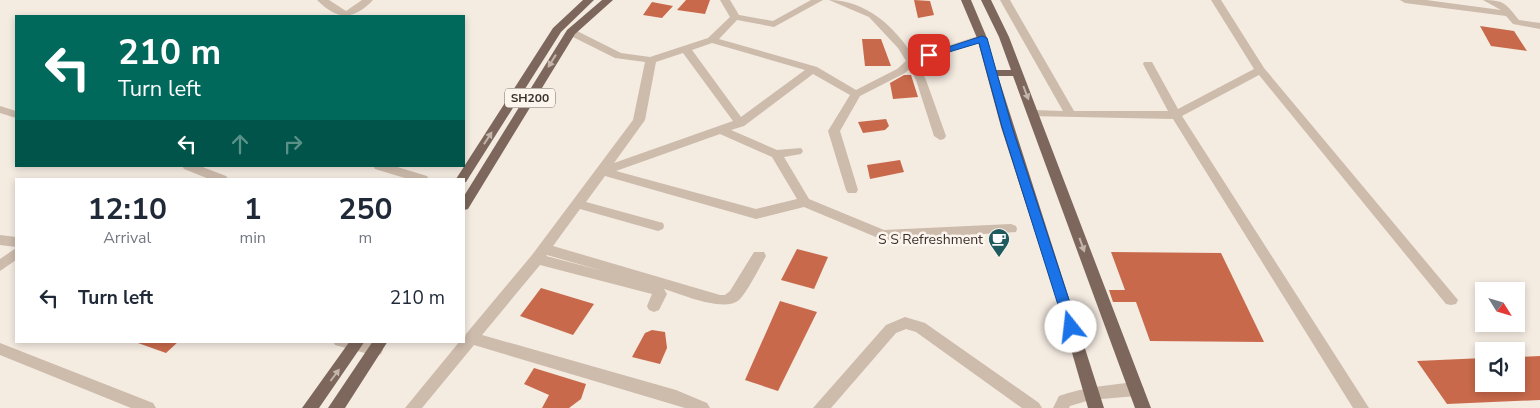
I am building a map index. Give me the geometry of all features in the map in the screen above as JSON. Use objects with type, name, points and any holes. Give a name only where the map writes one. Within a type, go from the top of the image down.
[{"type":"main road","name":"SH200","points":[[463,178],[557,30],[589,0]]},
{"type":"main road","name":"SH200","points":[[468,190],[570,32],[608,0]]},
{"type":"main road","points":[[966,0],[982,38],[1007,127],[1062,294],[1096,408]]},
{"type":"main road","points":[[986,0],[1004,37],[1018,73],[1143,408]]},
{"type":"main road","points":[[982,38],[1004,37]]},
{"type":"main road","points":[[993,73],[1018,73]]},
{"type":"main road","points":[[310,408],[351,343]]},
{"type":"main road","points":[[336,408],[378,345]]},
{"type":"street","points":[[322,0],[344,15]]},
{"type":"street","points":[[347,15],[368,0]]},
{"type":"street","points":[[725,0],[735,17],[774,24],[818,0]]},
{"type":"street","points":[[834,0],[872,15],[902,46],[921,80],[940,136]]},
{"type":"street","points":[[1005,0],[1071,115]]},
{"type":"street","points":[[1216,0],[1260,70],[1451,300]]},
{"type":"street","points":[[1405,0],[1510,14]]},
{"type":"street","points":[[1488,0],[1502,5],[1516,22],[1540,26]]},
{"type":"street","points":[[570,32],[620,56],[651,60],[712,40],[735,17]]},
{"type":"street","points":[[852,190],[834,131],[856,94],[901,71],[911,61],[982,38]]},
{"type":"street","points":[[712,40],[813,70],[856,94]]},
{"type":"street","points":[[685,48],[740,123]]},
{"type":"street","points":[[413,408],[541,254],[603,172],[639,120],[651,60]]},
{"type":"street","points":[[1148,64],[1176,115],[1361,408]]},
{"type":"street","points":[[603,172],[740,123],[813,70]]},
{"type":"street","points":[[1033,114],[1176,115],[1260,70]]},
{"type":"street","points":[[720,130],[776,154],[798,151]]},
{"type":"street","points":[[776,154],[805,202],[883,235],[1011,229]]},
{"type":"street","points":[[191,167],[219,178]]},
{"type":"street","points":[[382,167],[420,178]]},
{"type":"street","points":[[190,178],[201,171]]},
{"type":"street","points":[[603,172],[756,214],[805,202]]},
{"type":"street","points":[[578,204],[658,226]]},
{"type":"street","points":[[0,240],[15,242]]},
{"type":"street","points":[[0,266],[15,254]]},
{"type":"street","points":[[541,254],[720,300],[728,300],[735,295],[759,256]]},
{"type":"street","points":[[541,254],[656,290],[660,294],[654,306]]},
{"type":"street","points":[[821,408],[890,329],[906,323],[920,326],[1034,408]]},
{"type":"street","points":[[471,338],[676,397],[702,408]]},
{"type":"street","points":[[351,343],[378,345]]},
{"type":"street","points":[[0,349],[148,408]]},
{"type":"street","points":[[1061,408],[1064,401],[1090,392],[1136,389]]},
{"type":"building","points":[[686,0],[710,0],[705,14],[677,10]]},
{"type":"building","points":[[914,0],[930,1],[934,15],[918,18]]},
{"type":"building","points":[[652,2],[673,6],[662,18],[643,15]]},
{"type":"building","points":[[1480,26],[1514,31],[1527,51],[1491,46]]},
{"type":"building","points":[[862,39],[881,39],[891,66],[865,66]]},
{"type":"building","points":[[904,75],[911,75],[918,97],[893,99],[890,83]]},
{"type":"building","points":[[886,119],[889,126],[885,130],[863,133],[858,122]]},
{"type":"building","points":[[900,160],[904,172],[870,179],[867,165]]},
{"type":"building","points":[[797,249],[828,257],[814,289],[781,280]]},
{"type":"building","points":[[1111,252],[1221,253],[1264,342],[1150,341],[1136,302],[1113,302],[1109,290],[1125,290]]},
{"type":"building","points":[[541,288],[594,304],[573,335],[520,316]]},
{"type":"building","points":[[780,301],[817,312],[778,391],[745,380]]},
{"type":"building","points":[[652,330],[665,332],[667,348],[660,364],[632,357],[645,333]]},
{"type":"building","points":[[138,343],[177,343],[166,353]]},
{"type":"building","points":[[1540,356],[1540,400],[1447,404],[1417,361],[1475,358],[1475,392],[1525,392],[1525,357]]},
{"type":"building","points":[[534,368],[586,384],[581,399],[569,408],[542,408],[549,395],[524,384]]},
{"type":"place","name":"S S Refreshment","points":[[999,258]]},
{"type":"route","points":[[929,55],[982,38],[1007,127],[1071,327]]}]
